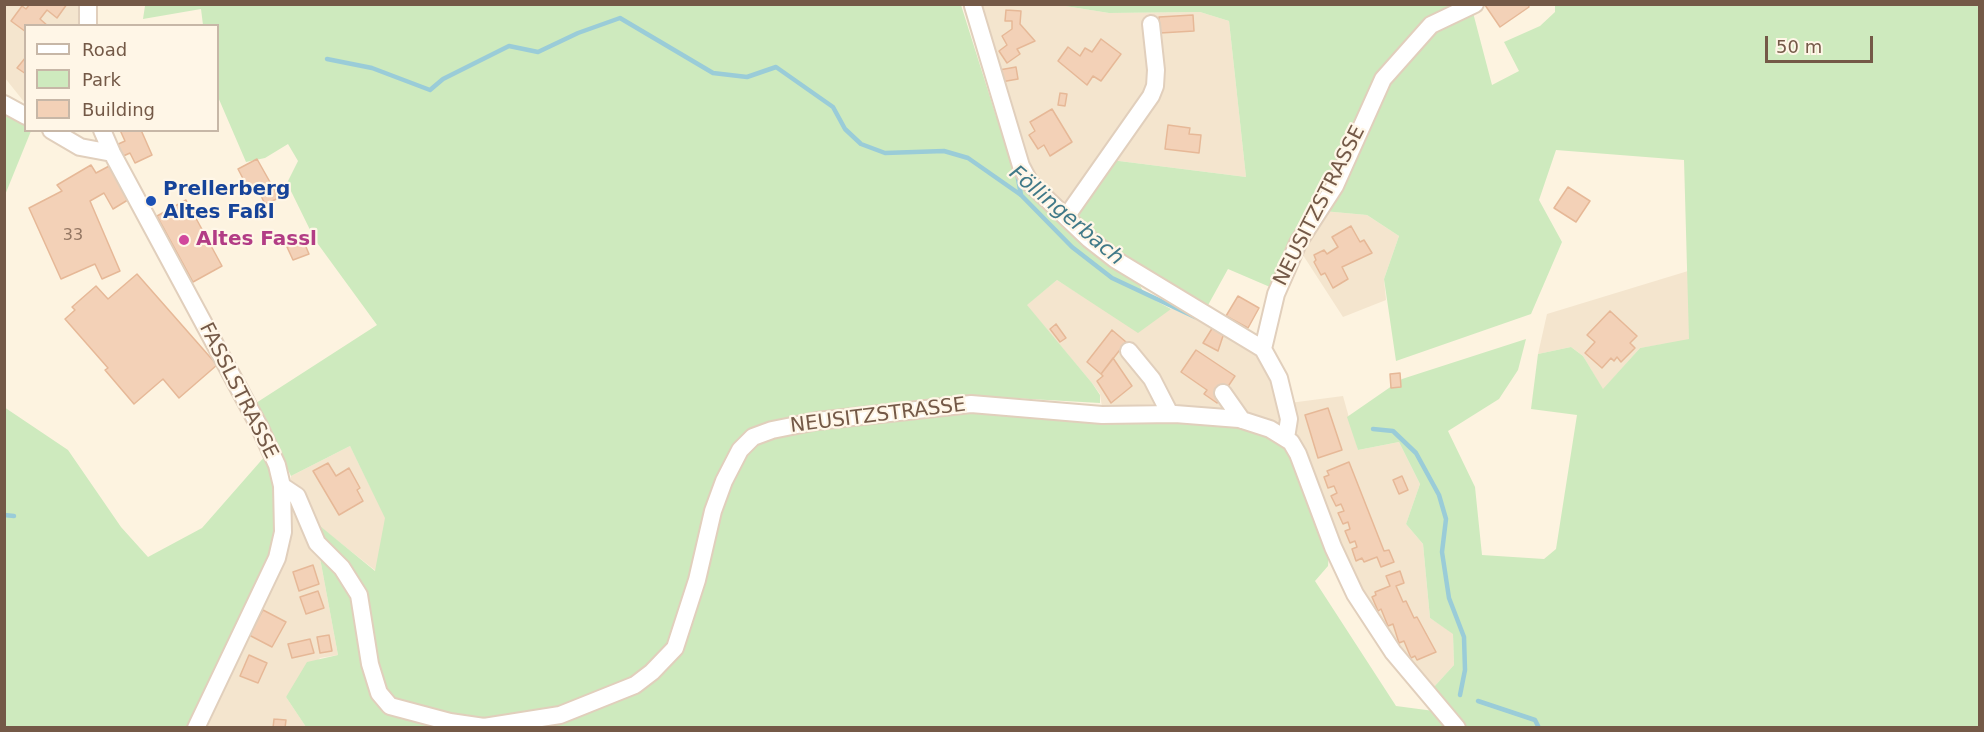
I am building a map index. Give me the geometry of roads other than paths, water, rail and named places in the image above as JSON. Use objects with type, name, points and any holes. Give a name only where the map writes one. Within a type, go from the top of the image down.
[{"type":"street","points":[[88,4],[88,24]]},
{"type":"street","name":"NEUSITZSTRASSE","points":[[1263,349],[1276,294],[1298,243],[1335,186],[1383,79],[1431,26],[1475,4]]},
{"type":"street","points":[[973,6],[1021,166],[1038,192],[1116,260],[1263,349],[1279,378],[1289,419],[1286,438],[1298,454],[1333,547],[1364,609],[1420,686],[1457,728]]},
{"type":"street","points":[[1066,217],[1151,96],[1155,69],[1151,24]]},
{"type":"street","points":[[4,104],[24,115]]},
{"type":"street","points":[[54,132],[80,147],[111,153]]},
{"type":"street","name":"FASSLSTRASSE","points":[[103,132],[111,153],[259,426],[277,465],[282,486],[283,532],[278,558],[196,728]]},
{"type":"street","points":[[1129,351],[1152,379],[1170,414]]},
{"type":"street","points":[[1223,393],[1242,420]]},
{"type":"street","name":"NEUSITZSTRASSE","points":[[282,486],[297,496],[317,543],[342,568],[359,595],[370,664],[379,693],[390,706],[450,722],[484,727],[560,715],[634,685],[675,648],[689,607],[713,511],[724,481],[740,450],[753,437],[772,430],[817,420],[971,404],[1102,414],[1170,414],[1242,420],[1270,429],[1286,438]]},
{"type":"waterway","name":"Föllingerbach","points":[[327,59],[372,68],[430,90],[443,79],[509,46],[538,52],[578,33],[620,18],[713,73],[747,77],[776,67],[833,107],[845,129],[861,144],[885,153],[944,151],[968,158],[1021,195],[1072,247],[1112,278],[1195,317]]},
{"type":"waterway","points":[[1017,173],[1021,195]]},
{"type":"waterway","name":"Föllingerbach","points":[[1373,429],[1393,431],[1416,453],[1439,495],[1446,519],[1442,552],[1449,598],[1464,637],[1465,670],[1460,695]]},
{"type":"waterway","points":[[4,515],[14,516]]},
{"type":"waterway","name":"Föllingerbach","points":[[1478,701],[1535,720],[1539,728]]},
{"type":"place","name":"Prellerberg Altes Faßl","points":[[151,201]]},
{"type":"place","name":"Altes Fassl","points":[[184,240]]}]
